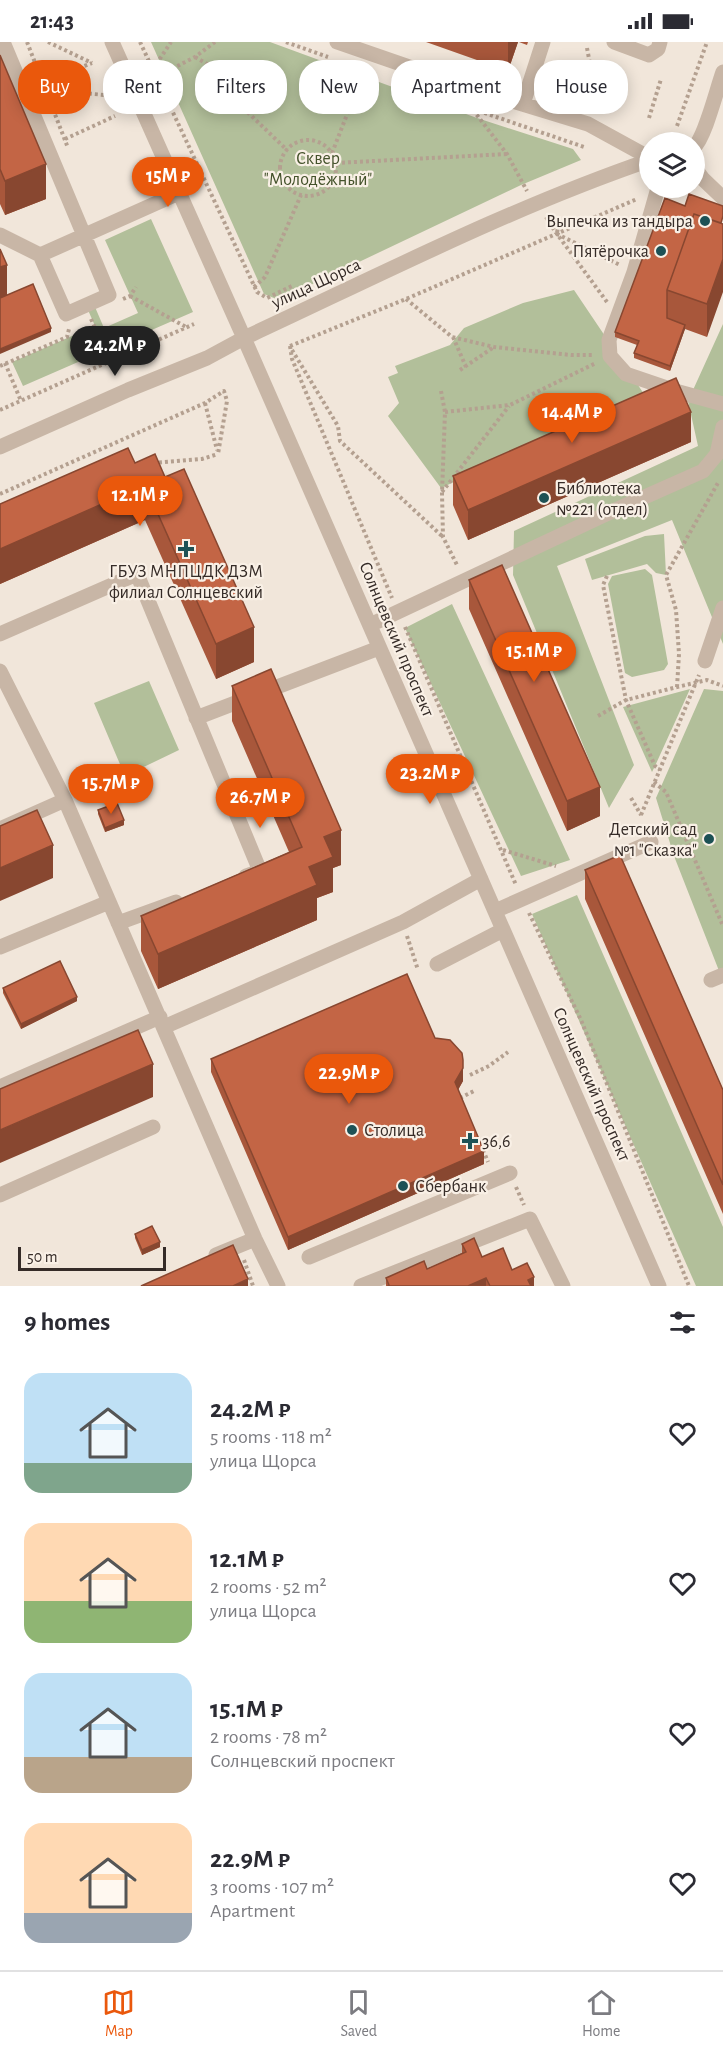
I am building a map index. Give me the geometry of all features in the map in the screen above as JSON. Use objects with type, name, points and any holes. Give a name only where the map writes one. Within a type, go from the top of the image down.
[{"type":"street","points":[[0,234],[40,255],[66,314],[109,295],[3,42]]},
{"type":"street","name":"Солнцевский проспект","points":[[112,42],[659,1286]]},
{"type":"street","points":[[337,42],[479,91],[588,123],[639,153]]},
{"type":"street","points":[[523,104],[543,42]]},
{"type":"street","points":[[614,42],[649,56],[658,49],[660,42]]},
{"type":"street","points":[[704,132],[723,72]]},
{"type":"street","name":"улица Щорса","points":[[0,447],[128,390],[207,358],[244,338],[507,216],[594,179],[639,163]]},
{"type":"street","points":[[705,181],[723,198]]},
{"type":"street","points":[[40,255],[179,193]]},
{"type":"street","points":[[655,198],[634,272],[609,340],[610,356],[626,374],[687,395],[723,404]]},
{"type":"street","points":[[370,625],[703,471],[717,454],[723,427]]},
{"type":"street","points":[[0,634],[137,574],[260,871],[227,883]]},
{"type":"street","points":[[705,661],[723,608]]},
{"type":"street","points":[[196,718],[379,648]]},
{"type":"street","points":[[0,671],[65,800],[255,1239],[278,1286]]},
{"type":"street","points":[[0,829],[65,800]]},
{"type":"street","points":[[495,911],[651,842]]},
{"type":"street","points":[[0,1087],[403,922],[481,879]]},
{"type":"street","points":[[118,923],[194,895]]},
{"type":"street","points":[[0,947],[109,902]]},
{"type":"street","points":[[437,964],[503,930]]},
{"type":"street","points":[[0,1195],[153,1126]]},
{"type":"street","points":[[309,1257],[510,1173]]},
{"type":"street","points":[[361,1286],[530,1219],[563,1286]]},
{"type":"street","points":[[206,1259],[255,1239]]},
{"type":"path","points":[[27,42],[34,60]]},
{"type":"path","points":[[48,42],[86,60]]},
{"type":"path","points":[[140,42],[149,60]]},
{"type":"path","points":[[159,60],[171,42]]},
{"type":"path","points":[[183,63],[214,42]]},
{"type":"path","points":[[677,126],[707,42]]},
{"type":"path","points":[[587,48],[589,60]]},
{"type":"path","points":[[195,57],[207,64],[213,79],[287,150]]},
{"type":"path","points":[[649,118],[661,79]]},
{"type":"path","points":[[56,114],[69,149]]},
{"type":"path","points":[[175,114],[257,292],[267,298],[294,285]]},
{"type":"path","points":[[332,153],[347,114]]},
{"type":"path","points":[[477,114],[507,154],[528,191]]},
{"type":"path","points":[[65,139],[115,116]]},
{"type":"path","points":[[309,140],[324,145],[332,153],[336,164],[333,179],[326,189],[315,195],[301,195],[292,190],[282,176],[281,160],[287,150],[296,143],[309,140]]},
{"type":"path","points":[[336,164],[507,154]]},
{"type":"path","points":[[254,287],[266,278],[301,195]]},
{"type":"path","points":[[290,346],[406,299],[617,208]]},
{"type":"path","points":[[557,234],[558,227],[550,215],[544,214],[557,234],[618,317]]},
{"type":"path","points":[[557,234],[634,272]]},
{"type":"path","points":[[130,296],[186,327]]},
{"type":"path","points":[[406,299],[452,337],[466,367]]},
{"type":"path","points":[[89,316],[110,361]]},
{"type":"path","points":[[0,410],[194,324]]},
{"type":"path","points":[[21,401],[2,364],[67,337]]},
{"type":"path","points":[[452,337],[494,347],[571,355],[610,356]]},
{"type":"path","points":[[290,346],[338,426],[340,441],[443,537],[464,581]]},
{"type":"path","points":[[290,346],[292,359],[522,899],[581,1020],[689,1286]]},
{"type":"path","points":[[460,370],[494,347]]},
{"type":"path","points":[[445,412],[510,405],[610,356]]},
{"type":"path","points":[[0,494],[205,403],[224,391],[227,401],[218,454]]},
{"type":"path","points":[[441,391],[445,412],[443,537]]},
{"type":"path","points":[[205,403],[218,454]]},
{"type":"path","points":[[442,493],[510,405]]},
{"type":"path","points":[[151,464],[202,459],[218,454]]},
{"type":"path","points":[[677,687],[679,654],[676,610],[666,575],[723,474]]},
{"type":"path","points":[[608,576],[603,585],[626,700],[655,766],[660,770]]},
{"type":"path","points":[[598,716],[626,700],[696,682],[707,680],[723,686]]},
{"type":"path","points":[[632,798],[641,815],[696,682]]},
{"type":"path","points":[[654,782],[666,792],[723,926]]},
{"type":"path","points":[[503,850],[562,868],[576,876]]},
{"type":"path","points":[[403,922],[418,970]]},
{"type":"path","points":[[470,1075],[489,1066],[508,1052]]},
{"type":"path","points":[[460,1098],[476,1090]]},
{"type":"path","points":[[457,1092],[465,1108]]},
{"type":"path","points":[[479,1141],[489,1162]]},
{"type":"path","points":[[510,1173],[530,1219]]},
{"type":"path","points":[[238,1246],[253,1286]]},
{"type":"green space","name":"Сквер \"Молодёжный\"","points":[[151,42],[270,42],[319,60],[299,60],[299,114],[379,114],[379,82],[391,86],[391,114],[466,114],[573,149],[581,160],[521,185],[279,300],[264,294],[183,113],[183,60],[159,60]]},
{"type":"green space","points":[[151,219],[193,312],[23,386],[12,362],[95,326],[88,310],[95,307],[104,328],[138,313],[105,240]]},
{"type":"green space","points":[[574,290],[644,394],[441,488],[388,416],[399,403],[388,377],[398,373],[395,366],[450,345],[464,328],[523,303]]},
{"type":"green space","points":[[723,324],[723,644],[672,520],[557,566],[634,765],[609,808],[513,575],[514,531],[698,446],[688,401]]},
{"type":"green space","points":[[664,534],[666,575],[656,573],[647,564],[592,580],[585,559],[645,536]]},
{"type":"green space","points":[[645,569],[652,575],[668,664],[664,670],[632,677],[625,673],[608,584],[612,576]]},
{"type":"green space","points":[[452,604],[570,860],[521,876],[405,628]]},
{"type":"green space","points":[[149,681],[179,750],[125,776],[94,703]]},
{"type":"green space","points":[[690,689],[655,766],[652,772],[623,707]]},
{"type":"green space","name":"Детский сад №1 \"Сказка\"","points":[[704,689],[723,691],[723,981],[674,856],[656,798]]},
{"type":"green space","points":[[577,895],[723,1227],[723,1286],[696,1286],[532,914]]},
{"type":"building","points":[[0,55],[18,98],[18,114],[25,114],[46,164],[5,181],[0,169]]},
{"type":"building","points":[[665,198],[685,206],[688,198],[700,198],[723,206],[723,216],[721,223],[694,214],[667,290],[667,318],[685,325],[670,366],[634,353],[639,341],[615,332]]},
{"type":"building","points":[[694,214],[723,224],[723,259],[707,304],[667,290]]},
{"type":"building","points":[[0,249],[7,265],[0,267]]},
{"type":"building","points":[[33,284],[51,328],[0,349],[0,298]]},
{"type":"building","points":[[676,378],[691,412],[468,510],[453,476]]},
{"type":"building","points":[[128,448],[135,463],[155,454],[165,477],[184,469],[254,627],[216,644],[145,485],[0,549],[0,504]]},
{"type":"building","points":[[502,565],[600,787],[567,801],[469,580]]},
{"type":"building","points":[[271,669],[341,830],[324,837],[333,857],[309,867],[317,885],[158,954],[141,916],[302,847],[232,686]]},
{"type":"building","points":[[117,803],[124,820],[105,828],[98,810]]},
{"type":"building","points":[[37,810],[53,845],[0,868],[0,826]]},
{"type":"building","points":[[620,855],[723,1090],[723,1185],[585,870]]},
{"type":"building","points":[[60,961],[77,997],[21,1024],[3,988]]},
{"type":"building","name":"Столица","points":[[407,974],[435,1038],[450,1040],[462,1053],[463,1068],[455,1082],[484,1151],[288,1237],[211,1059]]},
{"type":"building","points":[[138,1030],[153,1064],[0,1130],[0,1089]]},
{"type":"building","points":[[152,1226],[160,1242],[142,1250],[135,1234]]},
{"type":"building","points":[[474,1238],[482,1257],[503,1248],[512,1270],[527,1263],[534,1277],[528,1280],[531,1286],[490,1286],[486,1278],[468,1286],[388,1286],[386,1278],[424,1261],[427,1269],[466,1252],[462,1244]]},
{"type":"building","points":[[233,1245],[248,1279],[233,1286],[141,1286]]},
{"type":"place","name":"Выпечка из тандыра","points":[[705,221]]},
{"type":"place","name":"Пятёрочка","points":[[661,251]]},
{"type":"place","name":"Библиотека №221 (отдел)","points":[[544,498]]},
{"type":"place","name":"ГБУЗ МНПЦДК ДЗМ филиал Солнцевский","points":[[186,549]]},
{"type":"place","name":"Детский сад №1 \"Сказка\"","points":[[709,839]]},
{"type":"place","name":"Столица","points":[[352,1130]]},
{"type":"place","name":"36,6","points":[[470,1141]]},
{"type":"place","name":"Сбербанк","points":[[403,1186]]}]
